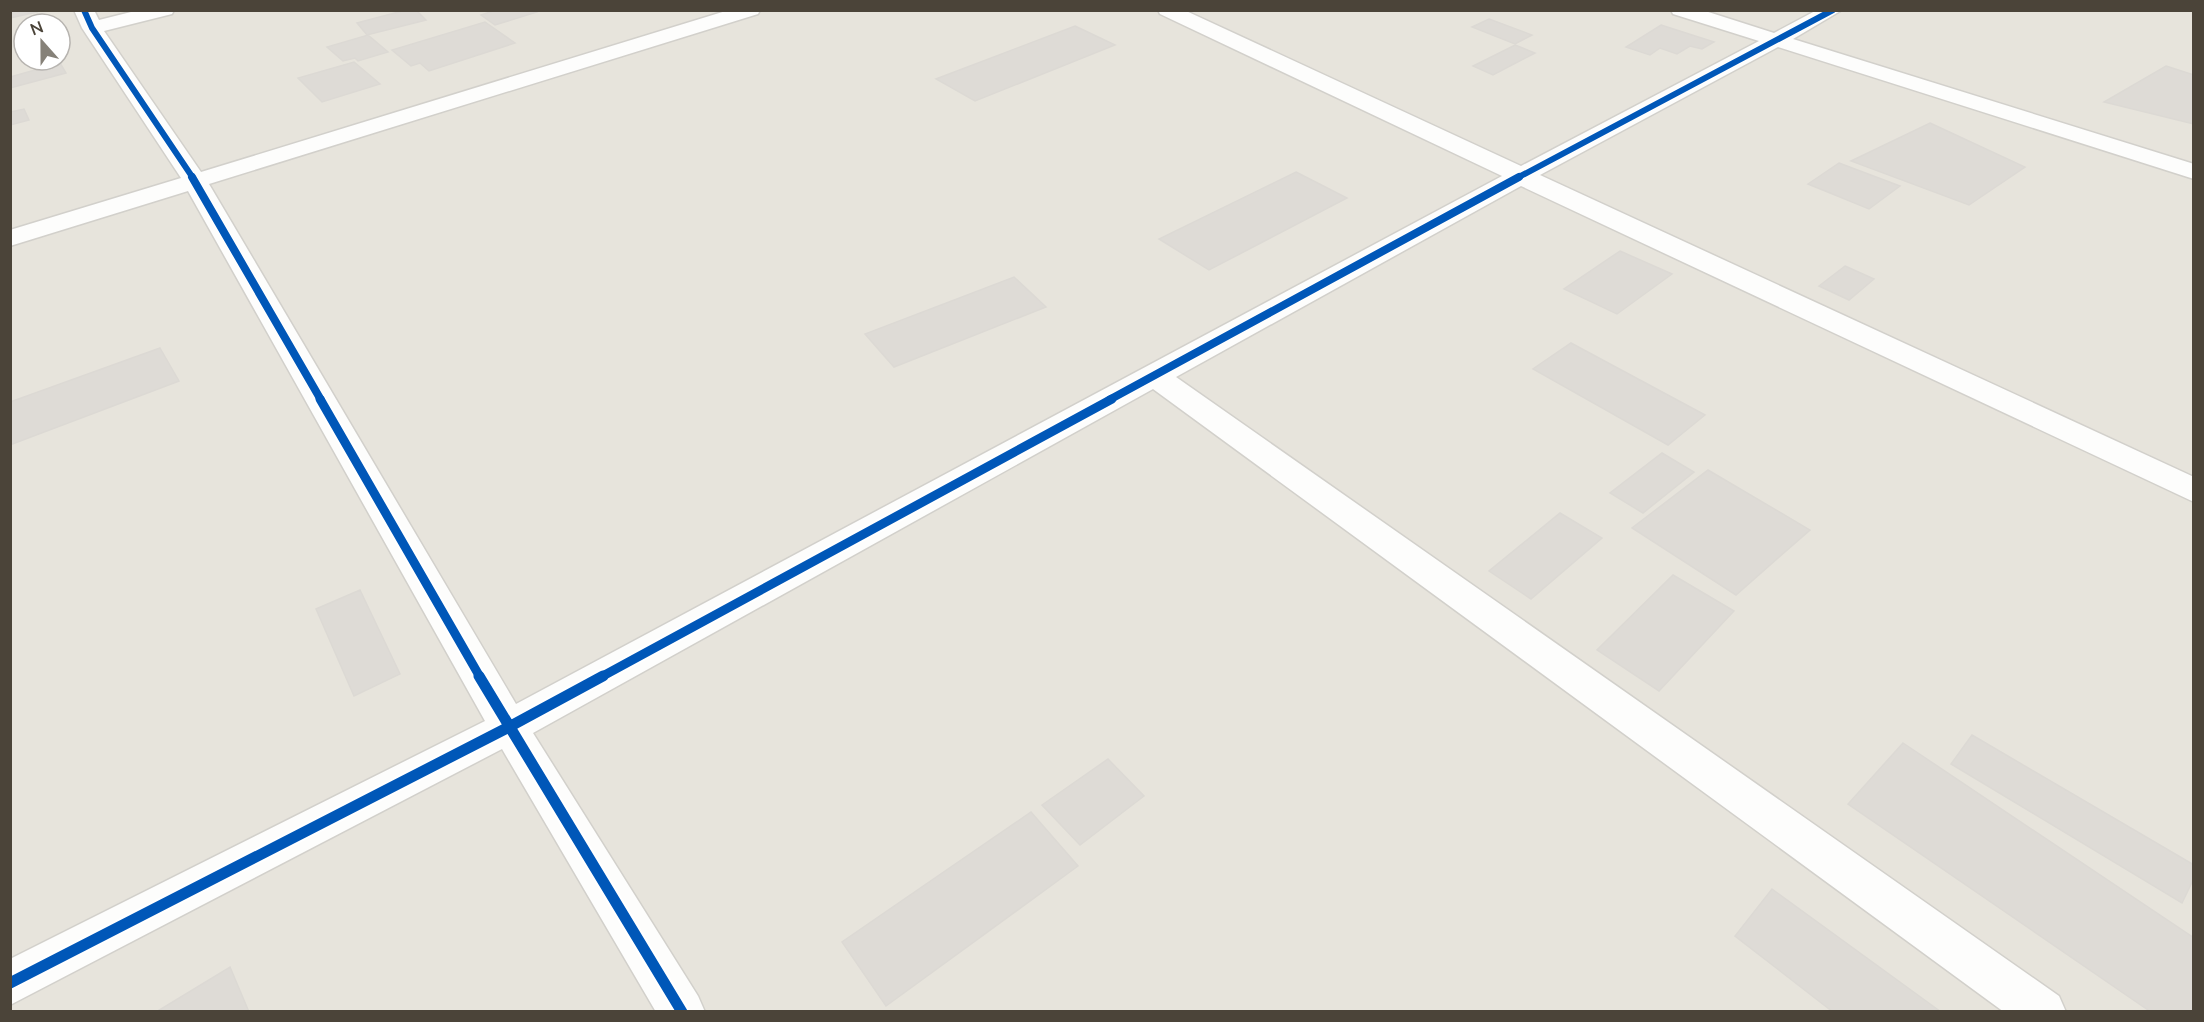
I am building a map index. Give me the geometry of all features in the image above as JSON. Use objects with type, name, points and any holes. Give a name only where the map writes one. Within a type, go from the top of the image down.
[{"type":"street","points":[[165,10],[88,19],[195,181],[509,727],[682,1011]]},
{"type":"street","points":[[10,238],[751,10]]},
{"type":"street","points":[[1167,10],[2193,491]]},
{"type":"street","points":[[1680,10],[1773,42],[2193,172]]},
{"type":"street","points":[[10,983],[509,727],[1156,377],[1521,176],[1833,10]]},
{"type":"street","points":[[1156,377],[2043,1011]]},
{"type":"shaded area","points":[[11,11],[2193,11],[2193,1011],[11,1011]]},
{"type":"building","points":[[10,10],[36,10],[37,12],[12,12],[10,18]]},
{"type":"building","points":[[406,10],[416,10],[426,20],[367,35],[357,23]]},
{"type":"building","points":[[496,10],[535,10],[537,12],[495,25],[481,15]]},
{"type":"building","points":[[1489,19],[1532,35],[1515,44],[1472,27]]},
{"type":"building","points":[[485,22],[515,43],[429,71],[420,63],[411,66],[392,50]]},
{"type":"building","points":[[1661,25],[1714,42],[1702,49],[1690,46],[1677,54],[1660,48],[1650,55],[1626,47]]},
{"type":"building","points":[[1075,26],[1115,45],[975,101],[936,79]]},
{"type":"building","points":[[368,35],[388,52],[358,61],[355,58],[343,61],[327,47]]},
{"type":"building","points":[[1515,45],[1535,53],[1493,75],[1473,66]]},
{"type":"building","points":[[354,62],[380,84],[322,102],[298,78]]},
{"type":"building","points":[[2166,66],[2194,75],[2194,124],[2104,102]]},
{"type":"building","points":[[28,72],[66,73],[10,88],[10,77]]},
{"type":"building","points":[[24,109],[29,120],[10,125],[10,112]]},
{"type":"building","points":[[1930,123],[2025,167],[1969,205],[1851,161]]},
{"type":"building","points":[[1839,163],[1900,186],[1869,209],[1808,184]]},
{"type":"building","points":[[1296,172],[1347,198],[1209,270],[1159,239]]},
{"type":"building","points":[[1620,251],[1672,274],[1617,314],[1564,289]]},
{"type":"building","points":[[1845,266],[1874,279],[1849,300],[1819,286]]},
{"type":"building","points":[[1014,277],[1046,307],[894,367],[865,334]]},
{"type":"building","points":[[1571,343],[1705,415],[1668,445],[1533,369]]},
{"type":"building","points":[[160,348],[179,381],[10,445],[10,402]]},
{"type":"building","points":[[1662,453],[1694,472],[1643,513],[1610,493]]},
{"type":"building","points":[[1708,470],[1810,530],[1736,595],[1632,528]]},
{"type":"building","points":[[1560,513],[1602,538],[1531,599],[1489,571]]},
{"type":"building","points":[[1673,575],[1734,611],[1659,691],[1597,650]]},
{"type":"building","points":[[360,590],[400,674],[354,696],[316,609]]},
{"type":"building","points":[[1972,735],[2194,865],[2194,878],[2182,903],[1951,764]]},
{"type":"building","points":[[1903,743],[2194,938],[2194,1012],[2151,1012],[1848,804]]},
{"type":"building","points":[[1108,759],[1144,796],[1080,845],[1042,805]]},
{"type":"building","points":[[1031,812],[1078,866],[886,1006],[842,942]]},
{"type":"building","points":[[1772,889],[1941,1012],[1833,1012],[1735,936]]},
{"type":"building","points":[[230,967],[249,1012],[156,1012]]},
{"type":"cycle path","points":[[84,10],[92,28],[195,181],[509,727],[682,1012]]},
{"type":"cycle path","points":[[10,983],[509,727],[1521,176],[1833,10]]}]
